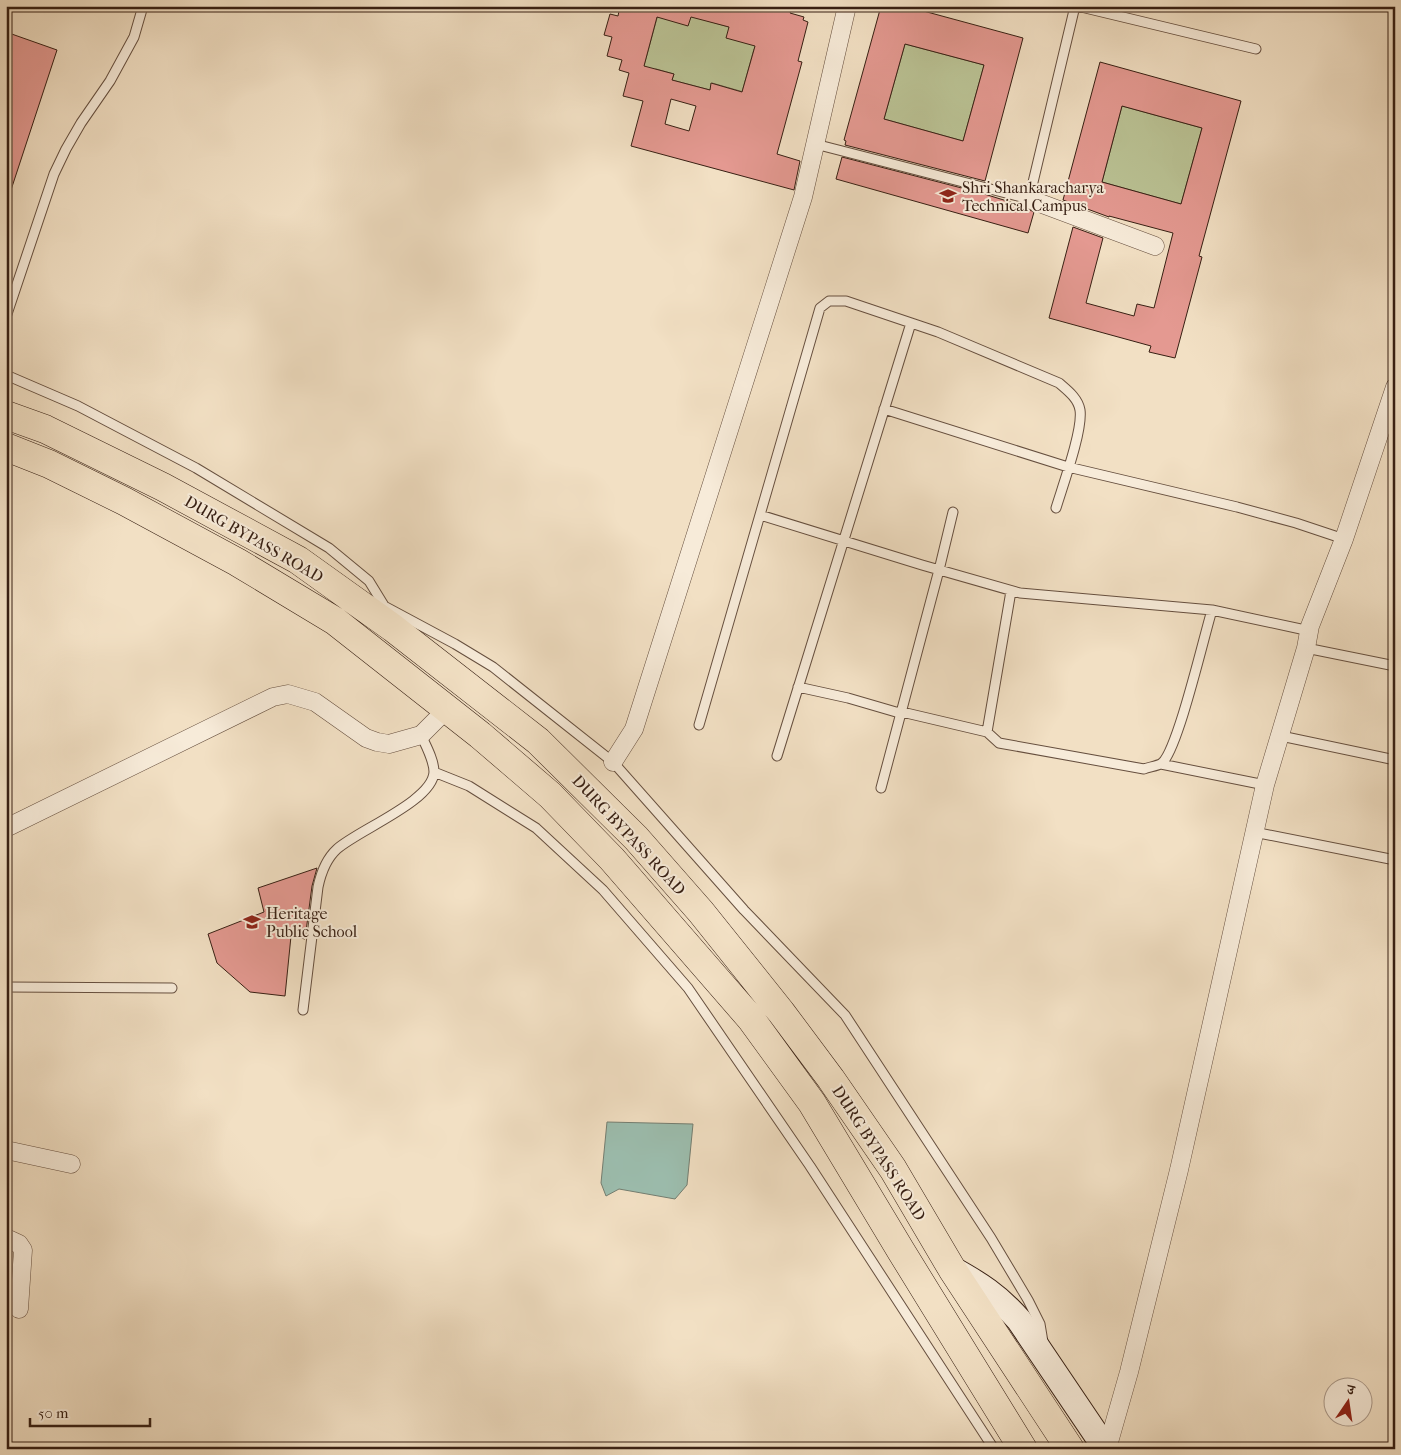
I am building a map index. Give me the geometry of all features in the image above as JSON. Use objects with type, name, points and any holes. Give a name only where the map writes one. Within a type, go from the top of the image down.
[{"type":"highway","name":"DURG BYPASS ROAD","points":[[6,415],[45,429],[163,487],[298,560],[390,618],[538,741],[636,838],[701,912],[781,1012],[831,1079],[893,1169],[952,1269],[1070,1449]]},
{"type":"highway","name":"DURG BYPASS ROAD","points":[[6,447],[49,464],[124,501],[237,562],[335,621],[480,735],[550,795],[612,859],[751,1019],[812,1103],[1023,1449]]},
{"type":"street","points":[[612,762],[634,729],[803,197],[847,6]]},
{"type":"street","points":[[1029,199],[1155,246]]},
{"type":"street","points":[[1106,1449],[1129,1372],[1180,1170],[1265,785],[1281,736],[1308,639],[1395,387]]},
{"type":"street","points":[[6,828],[272,697],[288,694],[315,702],[366,738],[389,744],[421,736],[446,710]]},
{"type":"street","points":[[6,1150],[71,1164]]},
{"type":"street","points":[[6,1238],[19,1244],[23,1250],[18,1309]]},
{"type":"street","points":[[952,1269],[980,1285],[1003,1302],[1019,1320],[1106,1449]]},
{"type":"lane","points":[[6,317],[54,174],[81,123],[110,81],[134,37],[143,6]]},
{"type":"lane","points":[[815,144],[1029,199],[1076,6],[1256,49]]},
{"type":"lane","points":[[699,724],[820,308],[829,301],[846,301],[938,332],[1059,383],[1072,394],[1080,409],[1078,432],[1056,508]]},
{"type":"lane","points":[[777,756],[911,323]]},
{"type":"lane","points":[[6,375],[78,406],[179,460],[329,548],[369,581],[390,618],[455,644],[492,667],[612,762],[744,910],[845,1015],[991,1238],[1028,1300],[1040,1324],[1047,1360]]},
{"type":"lane","points":[[884,409],[1068,467],[1237,507],[1296,523],[1344,539]]},
{"type":"lane","points":[[881,788],[939,570],[952,512]]},
{"type":"lane","points":[[760,515],[1020,593],[1212,610],[1395,666]]},
{"type":"lane","points":[[987,732],[1011,590]]},
{"type":"lane","points":[[1161,764],[1170,752],[1180,724],[1212,610]]},
{"type":"lane","points":[[798,687],[848,698],[896,712],[987,732],[999,743],[1144,769],[1161,764],[1265,785]]},
{"type":"lane","points":[[303,1010],[318,887],[322,871],[337,850],[406,806],[425,791],[432,782],[433,764],[421,736]]},
{"type":"lane","points":[[1281,736],[1395,760]]},
{"type":"lane","points":[[434,772],[469,786],[536,828],[604,890],[688,988],[810,1166],[994,1449]]},
{"type":"lane","points":[[1254,832],[1395,860]]},
{"type":"lane","points":[[6,987],[172,988]]},
{"type":"shaded area","points":[[660,7],[729,27],[765,40],[754,49],[742,92],[712,83],[710,90],[672,80],[674,74],[656,69],[642,73]]},
{"type":"shaded area","points":[[905,44],[984,65],[963,141],[884,119]]},
{"type":"shaded area","points":[[1122,106],[1202,128],[1181,204],[1102,182]]},
{"type":"shaded area","points":[[607,1122],[693,1124],[687,1185],[675,1199],[619,1189],[606,1196],[601,1183]]},
{"type":"building","points":[[620,6],[781,6],[792,9],[790,13],[804,17],[803,20],[808,22],[798,61],[802,62],[777,154],[800,161],[794,190],[631,146],[643,101],[623,96],[629,73],[619,70],[622,60],[607,56],[612,37],[604,35],[610,14],[618,16]],"holes":[[[657,17],[688,26],[691,17],[729,27],[726,38],[755,46],[742,92],[711,83],[710,90],[672,80],[674,74],[644,66]],[[671,99],[696,106],[689,131],[665,124]]]},
{"type":"building","points":[[881,6],[905,6],[1023,38],[985,181],[845,145],[846,141],[844,140]],"holes":[[[905,44],[984,65],[963,141],[884,119]]]},
{"type":"building","points":[[6,32],[57,50],[9,196],[6,195]]},
{"type":"building","points":[[1100,62],[1241,101],[1199,256],[1202,257],[1175,358],[1149,352],[1151,346],[1049,318],[1073,227],[1103,238],[1086,303],[1134,316],[1137,304],[1154,308],[1173,233],[1109,217],[1063,200]],"holes":[[[1122,106],[1202,128],[1181,204],[1102,182]]]},
{"type":"building","points":[[842,157],[1020,205],[1034,212],[1028,233],[836,179]]},
{"type":"building","points":[[317,868],[312,886],[305,939],[291,936],[285,996],[250,992],[217,963],[208,934],[264,912],[258,888]]},
{"type":"place","name":"Shri Shankaracharya Technical Campus","points":[[948,196]]},
{"type":"place","name":"Heritage Public School","points":[[252,922]]}]
